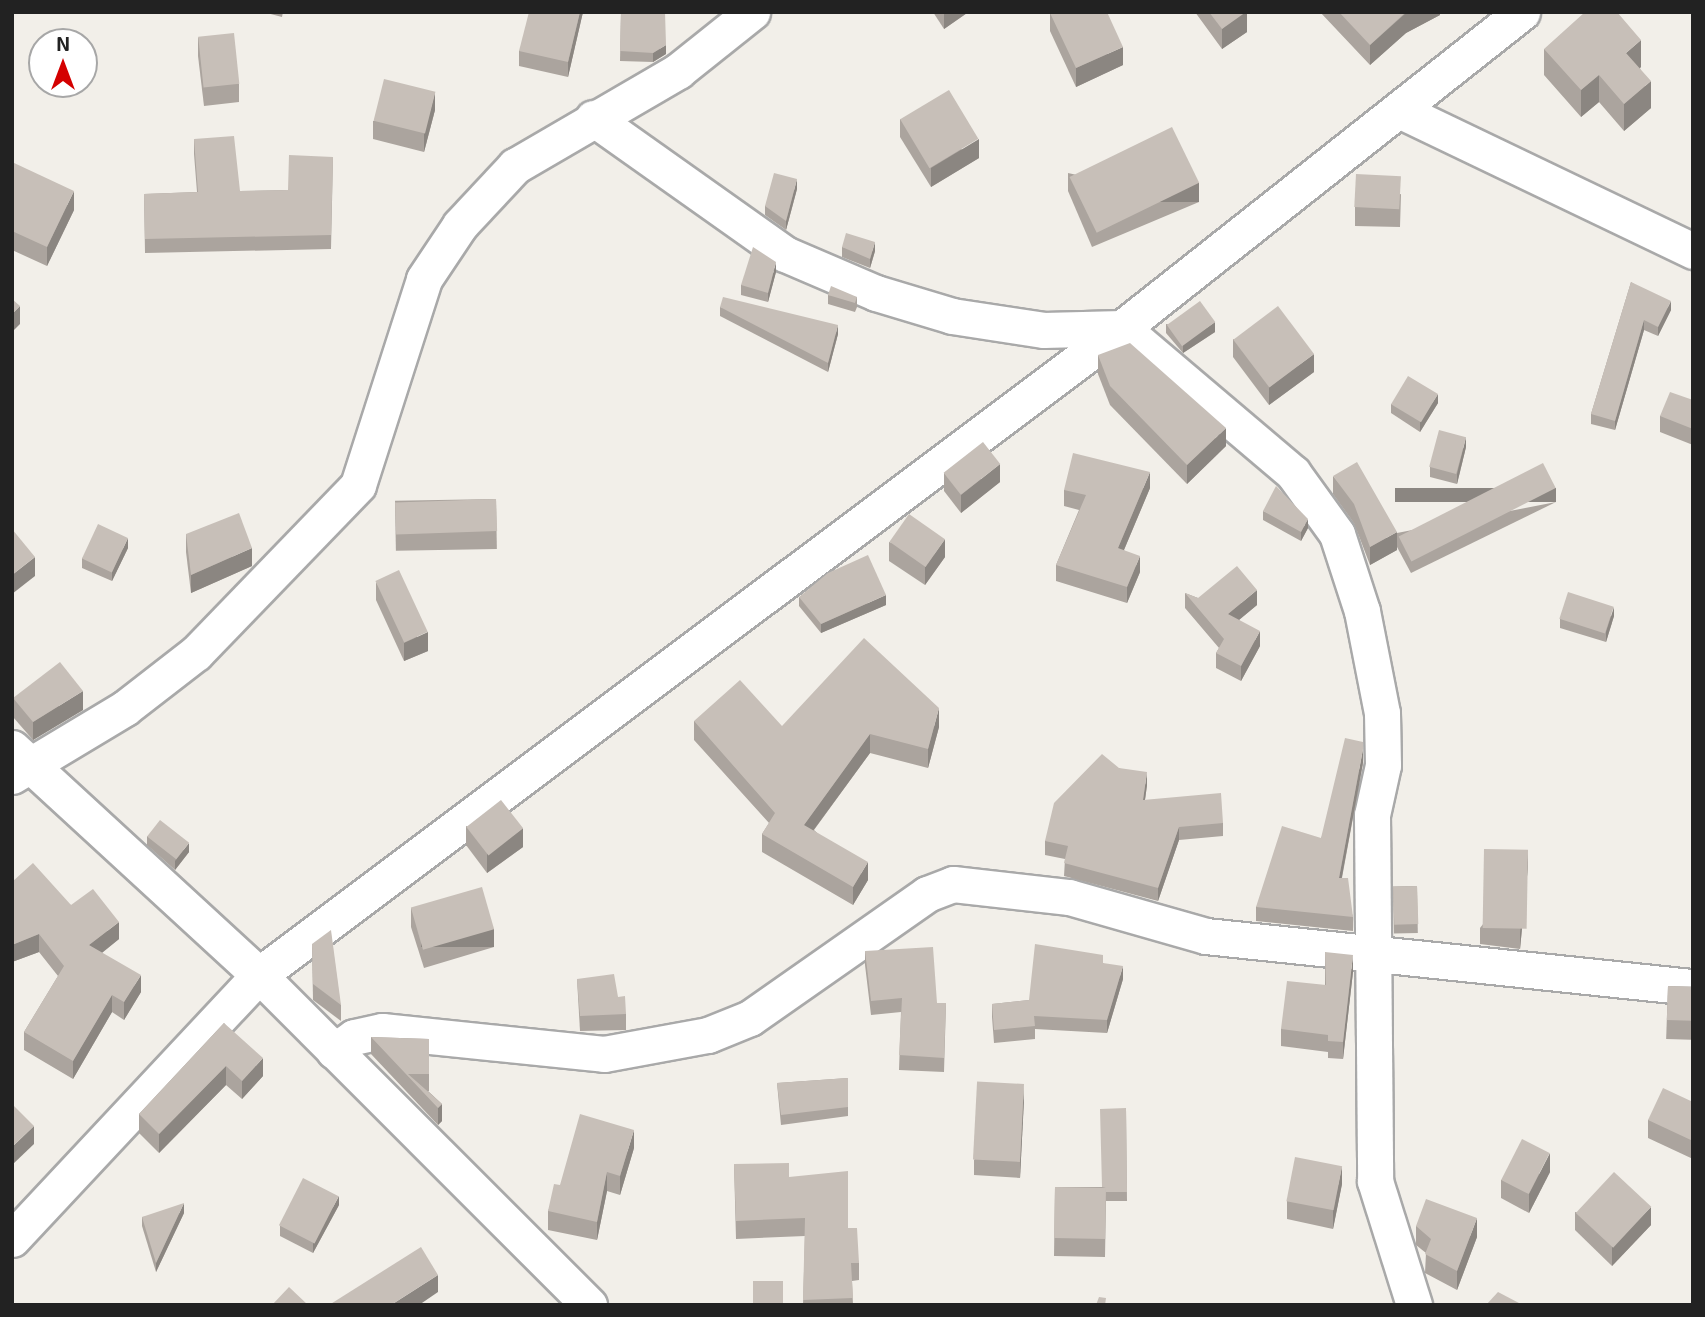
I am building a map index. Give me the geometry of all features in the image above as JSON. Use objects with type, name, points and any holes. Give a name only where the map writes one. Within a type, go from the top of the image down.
[{"type":"street","points":[[589,1305],[259,975],[19,763],[125,708],[196,653],[358,485],[424,279],[460,225],[515,166],[593,118],[678,71],[752,12]]},
{"type":"street","points":[[12,1240],[259,975],[1122,328],[1522,12]]},
{"type":"street","points":[[1399,110],[1693,251]]},
{"type":"street","points":[[593,118],[648,164],[785,254],[876,293],[952,316],[1017,326],[1122,328],[1293,473],[1337,534],[1362,611],[1382,713],[1383,765],[1372,815],[1375,1181],[1414,1305]]},
{"type":"street","points":[[334,1051],[354,1037],[382,1031],[604,1054],[708,1035],[750,1018],[927,894],[953,884],[1069,897],[1206,936],[1375,957],[1693,987]]},
{"type":"building","points":[[529,12],[580,12],[568,62],[519,51]]},
{"type":"building","points":[[621,12],[665,12],[666,45],[653,53],[620,51]]},
{"type":"building","points":[[1051,12],[1107,12],[1123,47],[1076,68]]},
{"type":"building","points":[[1209,12],[1246,12],[1222,29]]},
{"type":"building","points":[[1339,12],[1406,12],[1370,45]]},
{"type":"building","points":[[1585,12],[1617,12],[1641,40],[1626,53],[1651,81],[1624,104],[1599,75],[1581,90],[1544,49]]},
{"type":"building","points":[[234,33],[239,84],[204,87],[198,37]]},
{"type":"building","points":[[384,79],[435,92],[425,134],[374,121]]},
{"type":"building","points":[[949,90],[978,139],[929,168],[900,119]]},
{"type":"building","points":[[1172,127],[1199,183],[1097,233],[1070,177]]},
{"type":"building","points":[[234,136],[240,191],[288,190],[289,155],[333,157],[331,235],[145,239],[144,194],[198,192],[194,139]]},
{"type":"building","points":[[12,162],[74,191],[47,247],[12,231]]},
{"type":"building","points":[[774,173],[797,179],[786,221],[765,206]]},
{"type":"building","points":[[1356,174],[1401,176],[1399,209],[1354,207]]},
{"type":"building","points":[[846,233],[875,242],[870,259],[842,247]]},
{"type":"building","points":[[753,247],[776,262],[768,293],[741,285]]},
{"type":"building","points":[[1631,282],[1671,301],[1658,327],[1644,320],[1615,421],[1591,414]]},
{"type":"building","points":[[831,286],[857,297],[855,303],[828,295]]},
{"type":"building","points":[[723,297],[838,325],[828,363],[720,307]]},
{"type":"building","points":[[12,299],[20,306],[12,314]]},
{"type":"building","points":[[1200,301],[1215,322],[1182,346],[1167,325]]},
{"type":"building","points":[[1278,306],[1314,354],[1269,388],[1233,340]]},
{"type":"building","points":[[1130,343],[1226,428],[1187,465],[1110,386],[1098,355]]},
{"type":"building","points":[[1408,376],[1438,394],[1421,422],[1391,404]]},
{"type":"building","points":[[1670,392],[1693,400],[1693,429],[1660,416]]},
{"type":"building","points":[[1439,430],[1466,437],[1456,474],[1429,467]]},
{"type":"building","points":[[983,442],[1000,464],[961,495],[944,473]]},
{"type":"building","points":[[1073,453],[1150,472],[1118,548],[1140,556],[1127,587],[1056,565],[1086,495],[1064,490]]},
{"type":"building","points":[[1357,462],[1397,532],[1370,547],[1354,504],[1333,476]]},
{"type":"building","points":[[1543,463],[1556,488],[1411,561],[1399,537]]},
{"type":"building","points":[[1276,486],[1308,519],[1301,532],[1263,511]]},
{"type":"building","points":[[496,499],[497,531],[396,535],[395,503]]},
{"type":"building","points":[[239,513],[252,548],[191,575],[186,534]]},
{"type":"building","points":[[909,514],[945,539],[926,567],[889,542]]},
{"type":"building","points":[[98,524],[128,538],[112,572],[82,558]]},
{"type":"building","points":[[12,529],[35,557],[12,575]]},
{"type":"building","points":[[868,555],[886,595],[821,624],[799,597],[828,573]]},
{"type":"building","points":[[1237,566],[1257,590],[1228,614],[1260,631],[1241,666],[1216,653],[1224,639],[1185,593],[1198,598]]},
{"type":"building","points":[[399,570],[428,632],[404,643],[375,581]]},
{"type":"building","points":[[1568,592],[1614,607],[1605,633],[1559,619]]},
{"type":"building","points":[[864,638],[939,708],[928,749],[870,734],[804,825],[868,862],[853,887],[762,834],[775,813],[694,721],[740,680],[782,726]]},
{"type":"building","points":[[60,662],[83,691],[33,722],[13,698]]},
{"type":"building","points":[[1345,738],[1363,742],[1339,878],[1348,878],[1353,917],[1256,907],[1282,826],[1321,838]]},
{"type":"building","points":[[1102,754],[1119,768],[1147,772],[1143,800],[1221,793],[1223,823],[1179,827],[1158,888],[1064,863],[1068,846],[1045,841],[1054,803]]},
{"type":"building","points":[[501,800],[523,828],[488,855],[466,827]]},
{"type":"building","points":[[160,820],[189,843],[176,859],[147,837]]},
{"type":"building","points":[[1484,849],[1528,850],[1527,929],[1483,928]]},
{"type":"building","points":[[33,863],[71,905],[93,889],[119,922],[89,945],[141,975],[124,1002],[112,995],[73,1061],[24,1032],[64,966],[39,934],[12,945],[12,882]]},
{"type":"building","points":[[1417,886],[1418,924],[1394,925],[1393,887]]},
{"type":"building","points":[[482,887],[494,929],[423,950],[411,907]]},
{"type":"building","points":[[331,930],[341,1005],[313,984],[312,944]]},
{"type":"building","points":[[1035,944],[1103,955],[1103,963],[1123,966],[1107,1020],[1034,1016],[1035,1026],[994,1030],[992,1004],[1029,1000]]},
{"type":"building","points":[[933,947],[937,1003],[946,1003],[944,1058],[899,1055],[902,998],[871,1001],[865,951]]},
{"type":"building","points":[[1325,952],[1353,955],[1343,1042],[1328,1041],[1328,1035],[1281,1029],[1287,981],[1326,985]]},
{"type":"building","points":[[614,974],[618,997],[625,996],[626,1014],[580,1016],[577,979]]},
{"type":"building","points":[[1668,986],[1693,987],[1692,1021],[1667,1020]]},
{"type":"building","points":[[224,1023],[263,1058],[242,1081],[226,1066],[159,1134],[139,1114]]},
{"type":"building","points":[[371,1037],[429,1039],[429,1074],[408,1074],[442,1104],[438,1108]]},
{"type":"building","points":[[848,1078],[848,1107],[781,1115],[777,1083]]},
{"type":"building","points":[[977,1082],[1024,1084],[1020,1162],[973,1159]]},
{"type":"building","points":[[1663,1088],[1693,1102],[1693,1141],[1648,1120]]},
{"type":"building","points":[[12,1104],[34,1126],[12,1147]]},
{"type":"building","points":[[1126,1108],[1127,1192],[1106,1192],[1106,1188],[1102,1187],[1100,1109]]},
{"type":"building","points":[[580,1114],[634,1130],[620,1176],[607,1172],[597,1222],[548,1211],[554,1184],[560,1185]]},
{"type":"building","points":[[1522,1139],[1550,1153],[1529,1194],[1501,1180]]},
{"type":"building","points":[[1295,1157],[1342,1166],[1334,1210],[1286,1201]]},
{"type":"building","points":[[789,1163],[789,1177],[848,1171],[848,1228],[857,1228],[859,1263],[851,1263],[853,1298],[803,1300],[805,1218],[736,1221],[734,1164]]},
{"type":"building","points":[[1614,1172],[1651,1207],[1613,1248],[1576,1213]]},
{"type":"building","points":[[303,1178],[339,1196],[315,1243],[279,1225]]},
{"type":"building","points":[[1055,1187],[1106,1188],[1105,1239],[1054,1238]]},
{"type":"building","points":[[1426,1199],[1477,1218],[1457,1271],[1425,1254],[1431,1239],[1416,1226]]},
{"type":"building","points":[[184,1203],[156,1263],[142,1217]]},
{"type":"building","points":[[421,1247],[438,1275],[391,1305],[329,1305]]},
{"type":"building","points":[[753,1281],[783,1281],[783,1305],[753,1305]]},
{"type":"building","points":[[289,1287],[308,1305],[272,1305]]},
{"type":"building","points":[[1498,1292],[1519,1303],[1518,1305],[1486,1305]]},
{"type":"building","points":[[1099,1297],[1106,1298],[1105,1305],[1096,1305]]}]
